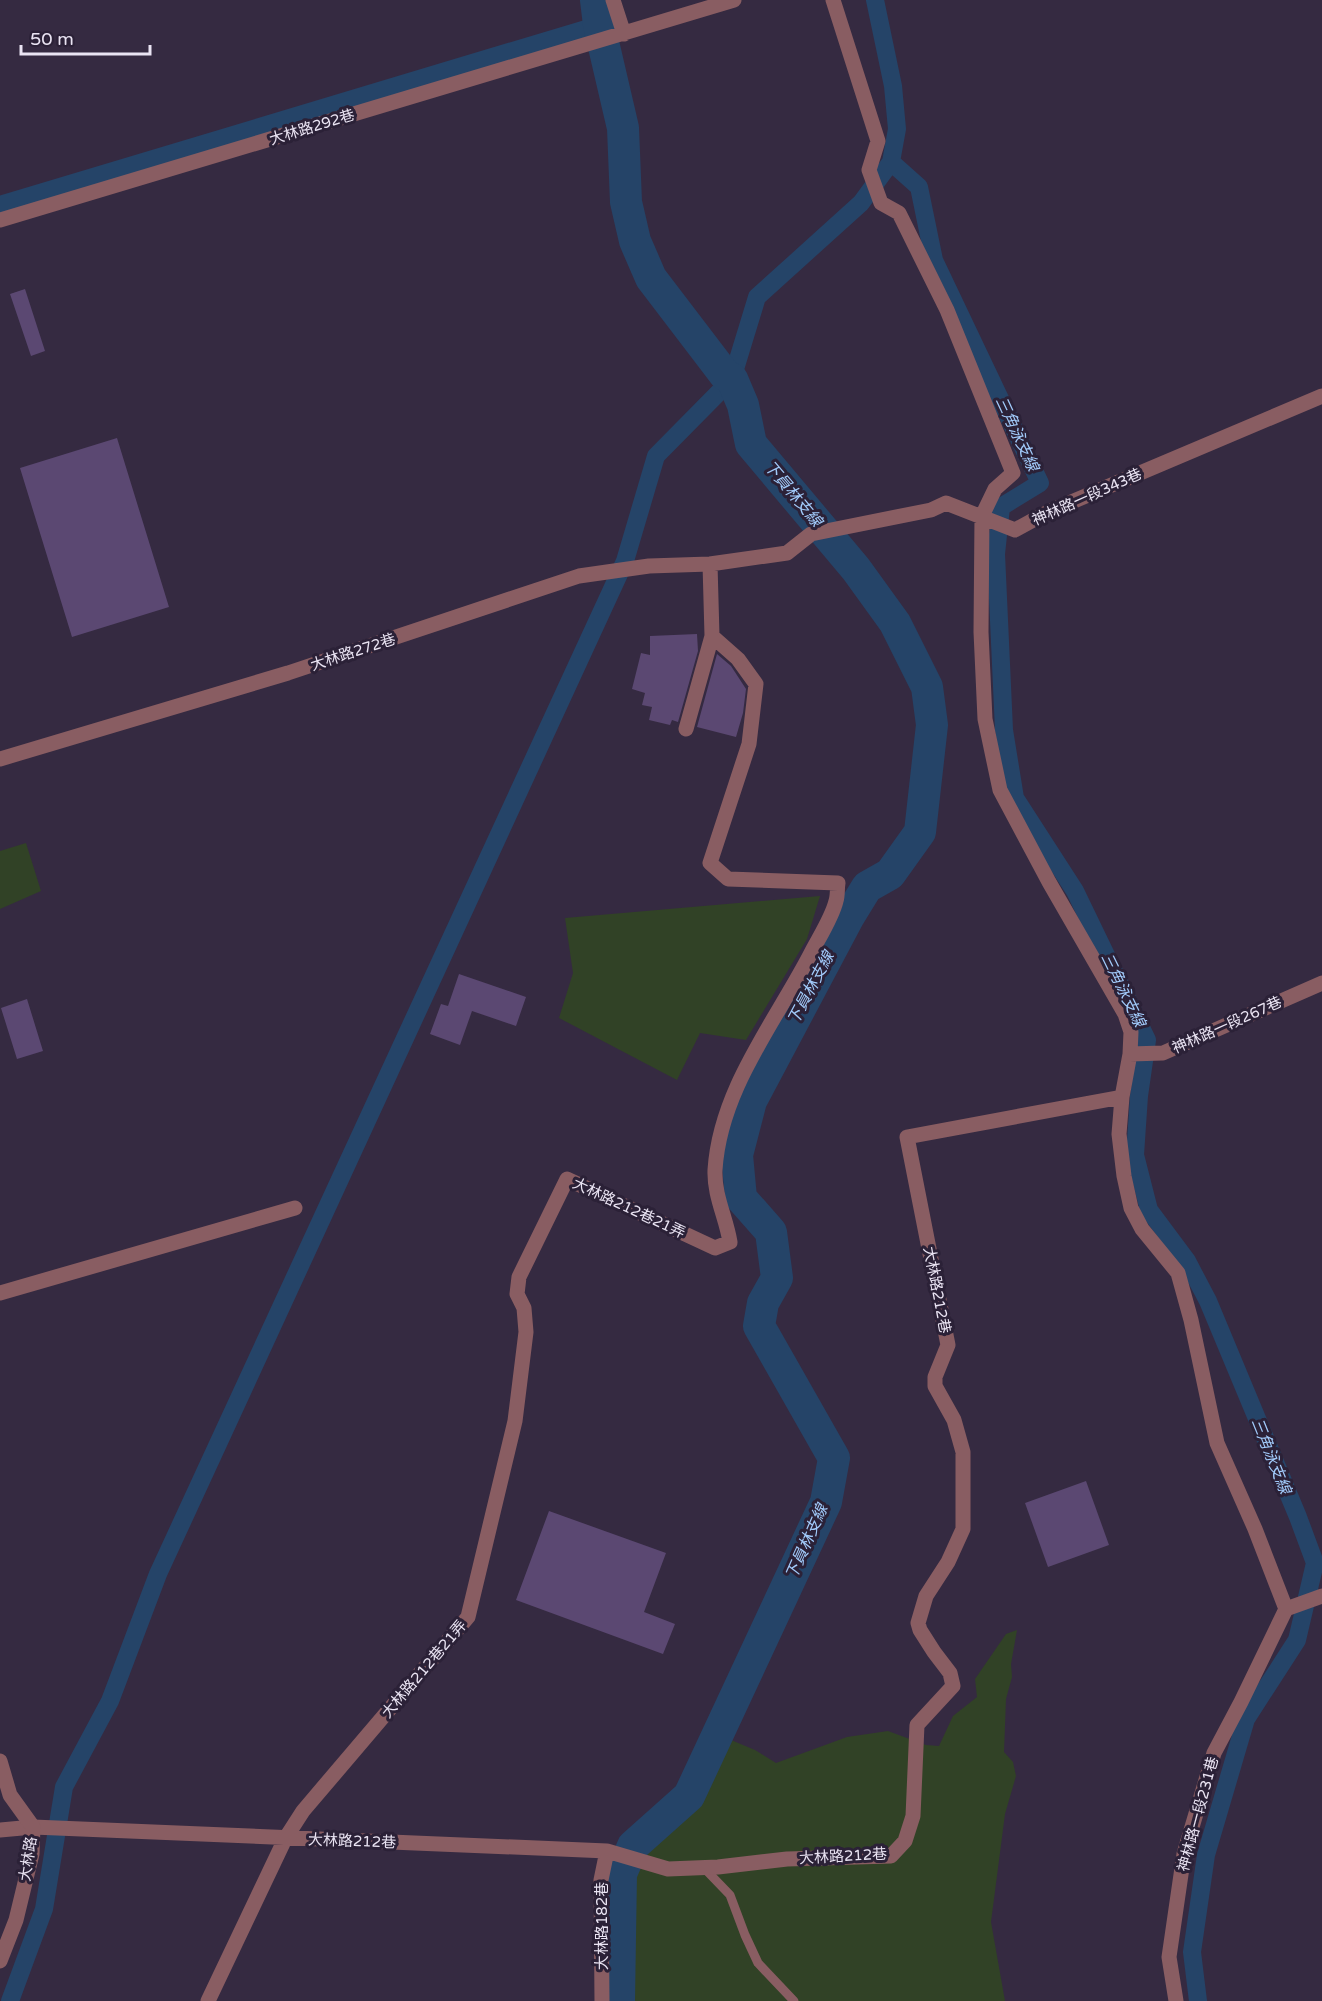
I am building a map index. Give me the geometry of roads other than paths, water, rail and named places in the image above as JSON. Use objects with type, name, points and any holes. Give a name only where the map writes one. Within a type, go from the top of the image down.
[{"type":"street","points":[[613,0],[624,34]]},
{"type":"street","name":"大林路292巷","points":[[0,220],[734,0]]},
{"type":"street","points":[[833,0],[878,141],[869,170],[882,203],[899,213],[947,309],[1012,473],[995,489],[982,516],[981,632],[985,719],[1000,790],[1049,882],[1125,1014],[1131,1032],[1119,1134],[1124,1176],[1131,1208],[1142,1229],[1178,1273],[1191,1320],[1217,1443],[1255,1529],[1286,1610],[1322,1596]]},
{"type":"street","name":"神林路一段343巷","points":[[710,564],[787,554],[811,534],[931,510],[946,503],[1015,530],[1048,512],[1322,396]]},
{"type":"street","points":[[686,729],[712,636],[710,564]]},
{"type":"street","name":"大林路272巷","points":[[0,759],[288,673],[579,576],[649,566],[710,564]]},
{"type":"street","name":"大林路212巷21弄","points":[[208,2001],[285,1839],[303,1811],[468,1617],[515,1421],[526,1332],[524,1308],[517,1294],[519,1277],[567,1179],[715,1248],[730,1242],[728,1227],[717,1200],[715,1172],[721,1126],[745,1068],[790,993],[837,901],[838,883],[728,879],[710,863],[749,744],[756,684],[738,659],[712,636]]},
{"type":"street","name":"神林路一段267巷","points":[[1130,1054],[1163,1053],[1322,984]]},
{"type":"street","name":"大林路212巷","points":[[0,1830],[33,1827],[608,1851],[668,1869],[704,1868],[787,1858],[891,1856],[905,1841],[913,1816],[917,1725],[953,1686],[950,1673],[934,1652],[918,1623],[926,1596],[948,1562],[963,1529],[963,1452],[954,1420],[935,1386],[935,1377],[948,1345],[907,1137],[1122,1097]]},
{"type":"street","points":[[0,1293],[295,1208]]},
{"type":"street","name":"神林路一段231巷","points":[[1176,2001],[1169,1957],[1184,1854],[1214,1753],[1286,1610]]},
{"type":"street","name":"大林路","points":[[0,1761],[10,1795],[33,1827],[32,1854],[16,1920],[0,1961]]},
{"type":"street","name":"大林路182巷","points":[[602,2001],[601,1880],[608,1851]]},
{"type":"lane","points":[[704,1868],[730,1895],[758,1963],[794,2001]]},
{"type":"waterway","name":"下員林支線","points":[[596,0],[599,25],[623,128],[626,202],[635,241],[651,278],[725,375],[732,379],[743,405],[751,444],[856,569],[895,623],[927,687],[932,725],[920,832],[890,874],[867,887],[848,918],[751,1101],[737,1155],[741,1198],[771,1232],[777,1278],[763,1303],[759,1326],[834,1458],[826,1502],[689,1796],[633,1846],[621,1874],[619,2001]]},
{"type":"waterway","name":"三角泳支線","points":[[875,0],[893,86],[897,129],[891,162],[919,187],[934,260],[1040,483],[1001,507],[996,554],[1004,730],[1015,798],[1075,891],[1147,1040],[1139,1096],[1135,1155],[1149,1210],[1187,1261],[1208,1301],[1315,1563],[1297,1640],[1246,1719],[1206,1855],[1192,1952],[1198,2001]]},
{"type":"waterway","points":[[0,205],[599,25]]},
{"type":"waterway","points":[[10,2001],[44,1909],[64,1787],[110,1701],[158,1574],[625,561],[656,456],[732,379],[757,297],[861,203],[891,162]]}]
